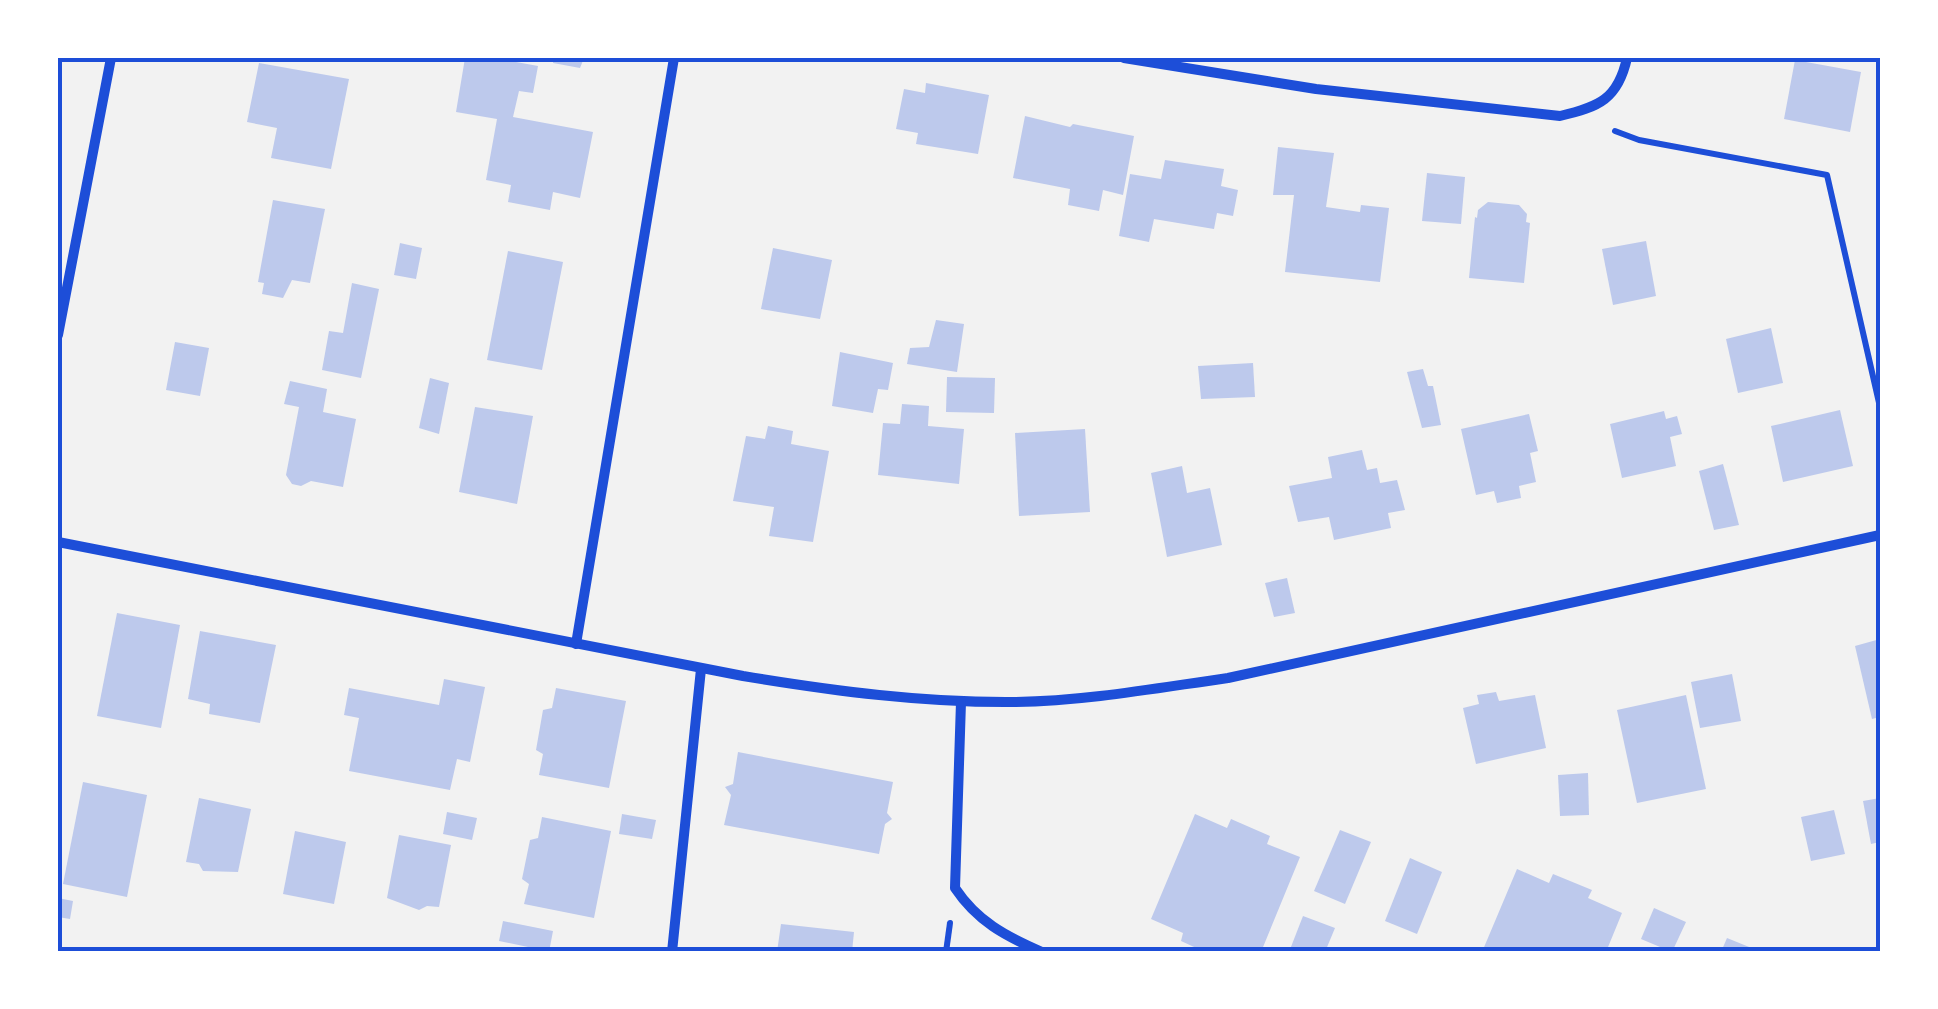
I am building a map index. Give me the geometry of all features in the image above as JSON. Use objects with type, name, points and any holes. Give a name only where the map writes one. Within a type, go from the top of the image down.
[{"type":"street","points":[[58,335],[111,58]]},
{"type":"street","points":[[576,644],[674,58]]},
{"type":"street","points":[[1124,58],[1316,90],[1560,116],[1594,108],[1622,81],[1628,58]]},
{"type":"street","points":[[58,542],[700,668],[852,694],[961,702],[1077,699],[1228,678],[1880,535]]},
{"type":"street","points":[[672,952],[700,668]]},
{"type":"street","points":[[961,702],[955,888],[972,912],[1007,937],[1042,952]]},
{"type":"path","points":[[1615,131],[1639,140],[1827,174],[1880,407]]},
{"type":"building","points":[[465,58],[495,58],[538,66],[533,93],[519,91],[513,117],[593,132],[580,198],[553,192],[550,210],[508,202],[511,185],[486,180],[497,119],[456,112]]},
{"type":"building","points":[[554,58],[584,58],[580,68],[553,63]]},
{"type":"building","points":[[1795,60],[1861,72],[1850,132],[1784,119]]},
{"type":"building","points":[[259,63],[349,79],[331,169],[271,158],[277,128],[247,122]]},
{"type":"building","points":[[926,83],[989,95],[978,154],[916,144],[918,133],[896,129],[904,89],[925,93]]},
{"type":"building","points":[[1025,116],[1134,136],[1123,195],[1103,190],[1099,211],[1068,205],[1070,189],[1013,178]]},
{"type":"building","points":[[1278,147],[1334,153],[1326,207],[1360,212],[1361,205],[1389,208],[1380,282],[1285,272],[1294,195],[1273,195]]},
{"type":"building","points":[[1165,160],[1224,169],[1221,186],[1238,190],[1233,216],[1217,213],[1214,229],[1154,219],[1149,242],[1119,236],[1130,174],[1161,179]]},
{"type":"building","points":[[1427,173],[1465,177],[1461,224],[1422,221]]},
{"type":"building","points":[[273,200],[325,209],[310,283],[292,280],[283,298],[262,294],[264,283],[258,282]]},
{"type":"building","points":[[1488,202],[1519,205],[1527,214],[1526,222],[1530,223],[1524,283],[1469,278],[1475,217]]},
{"type":"building","points":[[1646,241],[1656,296],[1613,305],[1602,249]]},
{"type":"building","points":[[400,243],[422,248],[416,279],[394,275]]},
{"type":"building","points":[[773,248],[832,260],[820,319],[761,309]]},
{"type":"building","points":[[508,251],[563,262],[542,370],[487,360]]},
{"type":"building","points":[[352,283],[379,289],[361,378],[322,370],[329,331],[343,333]]},
{"type":"building","points":[[936,320],[964,324],[957,372],[907,364],[910,348],[929,347]]},
{"type":"building","points":[[1771,328],[1783,383],[1738,393],[1726,339]]},
{"type":"building","points":[[175,342],[209,348],[200,396],[166,390]]},
{"type":"building","points":[[840,352],[893,363],[888,390],[878,389],[873,413],[832,406]]},
{"type":"building","points":[[1253,363],[1255,397],[1201,399],[1198,366]]},
{"type":"building","points":[[1423,369],[1428,386],[1433,386],[1441,425],[1422,428],[1407,372]]},
{"type":"building","points":[[947,377],[995,378],[994,413],[946,412]]},
{"type":"building","points":[[430,378],[449,383],[439,434],[419,428]]},
{"type":"building","points":[[290,381],[327,389],[323,412],[356,419],[343,487],[311,481],[301,486],[292,484],[286,475],[299,407],[284,404]]},
{"type":"building","points":[[902,404],[929,406],[928,426],[964,429],[959,484],[878,475],[883,423],[900,424]]},
{"type":"building","points":[[475,407],[533,416],[517,504],[459,492]]},
{"type":"building","points":[[1840,410],[1853,466],[1783,482],[1771,426]]},
{"type":"building","points":[[1664,411],[1666,419],[1677,416],[1682,434],[1670,437],[1676,466],[1622,478],[1610,424]]},
{"type":"building","points":[[1529,414],[1538,451],[1530,453],[1536,482],[1519,486],[1521,498],[1497,503],[1494,491],[1476,495],[1461,429]]},
{"type":"building","points":[[768,426],[793,431],[791,444],[829,451],[813,542],[769,536],[774,507],[733,501],[746,436],[765,439]]},
{"type":"building","points":[[1085,429],[1090,512],[1019,516],[1015,433]]},
{"type":"building","points":[[1362,450],[1367,470],[1377,468],[1380,483],[1397,480],[1405,510],[1388,513],[1391,528],[1334,540],[1329,517],[1298,522],[1289,486],[1332,478],[1328,457]]},
{"type":"building","points":[[1723,464],[1739,525],[1714,530],[1699,471]]},
{"type":"building","points":[[1182,466],[1187,493],[1210,488],[1222,545],[1167,557],[1151,473]]},
{"type":"building","points":[[1287,578],[1295,613],[1274,617],[1265,583]]},
{"type":"building","points":[[117,613],[180,625],[161,728],[97,716]]},
{"type":"building","points":[[200,631],[276,645],[260,723],[209,714],[210,704],[188,699]]},
{"type":"building","points":[[1880,639],[1880,717],[1872,719],[1855,646]]},
{"type":"building","points":[[1732,674],[1741,721],[1700,728],[1691,682]]},
{"type":"building","points":[[444,679],[485,687],[470,762],[457,759],[450,790],[349,771],[359,718],[344,715],[349,688],[439,705]]},
{"type":"building","points":[[556,688],[626,701],[609,788],[539,775],[543,754],[536,750],[543,710],[552,708]]},
{"type":"building","points":[[1496,692],[1499,701],[1535,695],[1546,748],[1476,764],[1463,708],[1479,704],[1477,695]]},
{"type":"building","points":[[1686,695],[1706,789],[1637,803],[1617,710]]},
{"type":"building","points":[[738,752],[893,782],[887,813],[892,819],[885,824],[879,854],[724,825],[731,795],[725,787],[733,784]]},
{"type":"building","points":[[1588,773],[1589,815],[1560,816],[1558,775]]},
{"type":"building","points":[[83,782],[147,795],[127,897],[63,884]]},
{"type":"building","points":[[199,798],[251,809],[238,872],[203,871],[199,864],[186,862]]},
{"type":"building","points":[[1880,798],[1880,842],[1871,844],[1863,801]]},
{"type":"building","points":[[1834,810],[1845,854],[1811,861],[1801,817]]},
{"type":"building","points":[[447,812],[477,818],[472,840],[443,834]]},
{"type":"building","points":[[622,814],[656,820],[652,839],[619,834]]},
{"type":"building","points":[[1195,814],[1227,828],[1231,819],[1270,836],[1267,844],[1300,857],[1261,952],[1205,952],[1181,941],[1183,933],[1151,919]]},
{"type":"building","points":[[542,817],[611,831],[594,918],[524,904],[529,884],[522,879],[530,840],[538,838]]},
{"type":"building","points":[[1340,830],[1371,842],[1345,904],[1314,891]]},
{"type":"building","points":[[295,831],[346,842],[334,904],[283,894]]},
{"type":"building","points":[[399,835],[451,845],[439,907],[419,910],[387,898]]},
{"type":"building","points":[[1410,858],[1442,872],[1417,934],[1385,921]]},
{"type":"building","points":[[1517,869],[1549,883],[1553,874],[1592,890],[1588,898],[1622,913],[1606,952],[1482,952]]},
{"type":"building","points":[[58,898],[73,901],[70,919],[58,917]]},
{"type":"building","points":[[1654,908],[1686,922],[1672,952],[1641,939]]},
{"type":"building","points":[[1303,916],[1335,928],[1325,952],[1289,952]]},
{"type":"building","points":[[503,921],[553,931],[549,952],[527,952],[528,947],[499,941]]},
{"type":"building","points":[[781,924],[854,932],[852,952],[777,952]]},
{"type":"building","points":[[1727,938],[1759,951],[1759,952],[1721,952]]}]
